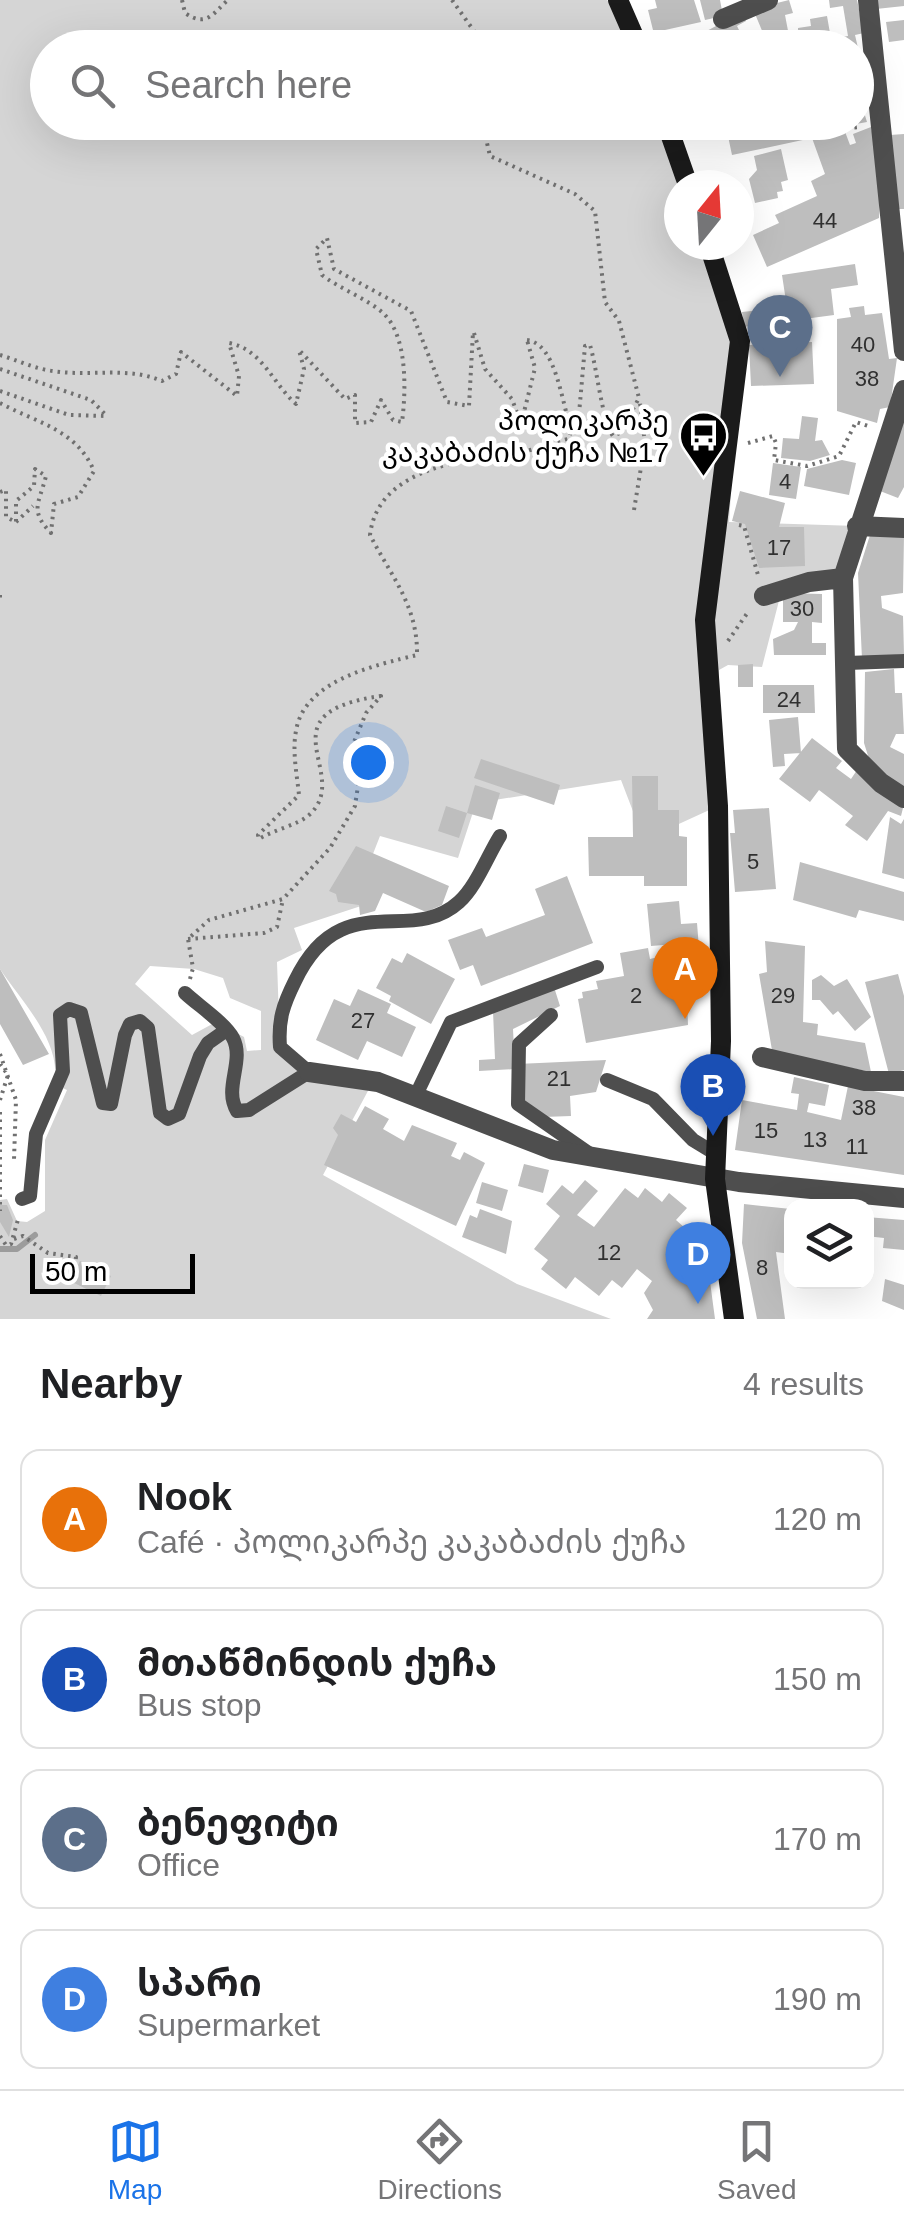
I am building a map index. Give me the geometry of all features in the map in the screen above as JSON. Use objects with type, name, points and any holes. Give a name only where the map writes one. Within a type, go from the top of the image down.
[{"type":"street","points":[[618,0],[630,30]]},
{"type":"street","points":[[723,19],[768,0]]},
{"type":"street","points":[[868,0],[872,30]]},
{"type":"street","points":[[874,46],[904,352]]},
{"type":"street","points":[[672,140],[683,170]]},
{"type":"street","points":[[714,260],[740,340],[705,620],[718,825],[721,1042],[715,1178],[734,1319]]},
{"type":"street","points":[[904,390],[843,578],[849,754],[904,798]]},
{"type":"street","points":[[857,526],[904,528]]},
{"type":"street","points":[[764,596],[809,582],[843,578]]},
{"type":"street","points":[[762,1057],[865,1081],[904,1081]]},
{"type":"street","points":[[309,1072],[351,1076],[416,1095],[553,1150],[715,1178],[904,1198]]},
{"type":"lane","points":[[847,663],[904,661]]},
{"type":"lane","points":[[185,993],[232,1036],[236,1052],[230,1100],[237,1111],[262,1103],[309,1072],[280,1047],[278,1017],[305,960],[322,941],[348,926],[428,917],[459,902],[500,836]]},
{"type":"lane","points":[[416,1095],[450,1022],[597,967]]},
{"type":"lane","points":[[22,1199],[30,1196],[34,1186],[36,1134],[63,1071],[60,1016],[69,1009],[81,1014],[96,1086],[103,1102],[111,1104],[130,1024],[140,1021],[148,1028],[160,1114],[168,1119],[179,1114],[208,1043],[225,1031]]},
{"type":"lane","points":[[551,1016],[520,1044],[518,1104],[594,1157]]},
{"type":"lane","points":[[607,1080],[653,1099],[693,1140],[716,1154]]},
{"type":"path","points":[[182,0],[184,13],[203,20],[217,16],[228,0]]},
{"type":"path","points":[[452,0],[473,30]]},
{"type":"path","points":[[704,30],[723,19]]},
{"type":"path","points":[[488,140],[490,156],[575,194],[595,211],[606,302],[619,321],[639,398],[645,443],[634,510]]},
{"type":"path","points":[[0,354],[48,371],[92,375],[134,371],[162,381],[176,374],[181,352],[237,396],[239,376],[229,343],[240,345],[265,365],[296,404],[304,369],[298,350],[316,363],[345,399],[356,395],[355,423],[366,426],[371,422],[380,400],[392,420],[402,422],[407,379],[392,328],[385,314],[322,275],[316,248],[327,238],[334,268],[411,311],[447,402],[469,406],[474,332],[485,369],[512,400],[521,424],[535,368],[527,340],[539,342],[551,354],[555,381],[572,431]]},
{"type":"path","points":[[188,939],[264,933],[277,927],[283,899],[330,848],[355,806],[359,780],[354,742],[380,696],[344,702],[323,714],[314,738],[321,765],[318,798],[310,815],[260,839],[258,835],[299,795],[296,729],[306,707],[328,688],[364,668],[417,655],[417,631],[404,592],[370,535],[382,502],[396,488],[450,462],[538,449],[568,439],[580,414],[585,346],[590,345],[605,420],[613,436],[620,433],[639,398]]},
{"type":"path","points":[[301,365],[316,363]]},
{"type":"path","points":[[0,370],[91,400],[106,416],[70,415],[0,391]]},
{"type":"path","points":[[0,403],[53,426],[74,440],[94,471],[78,497],[54,504],[51,534],[36,517],[33,506]]},
{"type":"path","points":[[747,448],[749,440],[773,436],[774,460],[807,466],[839,456],[856,422],[891,433]]},
{"type":"path","points":[[35,469],[46,476],[33,506],[16,522],[16,500],[34,486],[35,469]]},
{"type":"path","points":[[0,492],[6,490],[6,516],[16,522]]},
{"type":"path","points":[[708,669],[764,596],[744,526],[718,521]]},
{"type":"path","points":[[188,939],[209,920],[283,899]]},
{"type":"path","points":[[185,993],[193,968],[188,939]]},
{"type":"path","points":[[0,1054],[16,1100],[14,1192],[22,1199]]},
{"type":"path","points":[[0,1064],[8,1075]]},
{"type":"path","points":[[0,1100],[8,1075]]},
{"type":"path","points":[[0,1112],[0,1211]]},
{"type":"path","points":[[14,1238],[18,1221]]},
{"type":"path","points":[[0,1236],[6,1245],[24,1236],[48,1253],[76,1257],[74,1272]]},
{"type":"shaded area","points":[[0,0],[607,0],[629,30],[30,30],[30,140],[675,140],[676,170],[664,170],[664,260],[718,260],[742,337],[729,522],[857,526],[843,578],[782,589],[762,667],[728,665],[719,670],[718,806],[644,840],[621,780],[476,803],[458,858],[380,836],[360,887],[361,906],[294,928],[302,950],[277,962],[280,1047],[309,1072],[369,1089],[323,1175],[517,1284],[611,1319],[0,1319],[0,1200],[7,1199],[17,1221],[27,1222],[45,1211],[45,1140],[67,1090],[54,1084],[55,1069],[47,1038],[0,969]],"holes":[[[150,966],[194,969],[223,978],[230,998],[261,1011],[261,1050],[247,1051],[244,1037],[216,1022],[192,1035],[135,984]]]},
{"type":"building","points":[[655,0],[694,0],[701,22],[653,30],[648,10],[657,8]]},
{"type":"building","points":[[700,0],[720,0],[723,16],[705,20]]},
{"type":"building","points":[[789,0],[793,13],[785,15],[788,30],[762,30],[753,9]]},
{"type":"building","points":[[829,0],[857,0],[863,30],[847,30],[843,6],[830,8]]},
{"type":"building","points":[[875,0],[904,0],[904,6],[876,9]]},
{"type":"building","points":[[742,12],[746,21],[737,26],[739,30],[709,30]]},
{"type":"building","points":[[827,16],[829,30],[798,30],[811,26],[810,19]]},
{"type":"building","points":[[904,20],[904,40],[889,42],[886,22]]},
{"type":"building","points":[[904,134],[904,209],[896,209],[890,135]]},
{"type":"building","points":[[729,140],[803,140],[732,155]]},
{"type":"building","points":[[813,140],[848,140],[850,145],[855,140],[874,140],[881,176],[879,218],[767,267],[754,235],[779,223],[775,215],[817,196],[811,181],[825,174]]},
{"type":"building","points":[[781,149],[788,180],[781,182],[783,191],[777,192],[778,198],[755,203],[754,156]]},
{"type":"building","points":[[855,264],[858,285],[831,289],[834,315],[789,321],[782,275]]},
{"type":"building","points":[[864,306],[865,315],[882,313],[889,359],[897,358],[890,407],[880,409],[877,423],[837,411],[837,319],[851,317],[849,308]]},
{"type":"building","points":[[761,310],[762,324],[744,327],[742,312]]},
{"type":"building","points":[[812,342],[814,384],[751,386],[749,345]]},
{"type":"building","points":[[802,416],[818,418],[815,441],[822,440],[830,455],[810,461],[781,458],[783,438],[799,439]]},
{"type":"building","points":[[904,418],[904,487],[898,498],[880,491]]},
{"type":"building","points":[[842,460],[856,463],[849,495],[804,486],[807,469]]},
{"type":"building","points":[[773,463],[801,467],[796,499],[769,495]]},
{"type":"building","points":[[740,491],[785,503],[779,527],[804,527],[805,566],[759,568],[745,524],[732,521]]},
{"type":"building","points":[[870,535],[904,536],[903,593],[881,596],[882,608],[903,616],[904,654],[862,659],[858,573]]},
{"type":"building","points":[[783,593],[822,594],[822,623],[812,622],[812,643],[826,643],[826,655],[774,655],[773,639],[794,630],[798,622],[783,622]]},
{"type":"building","points":[[753,664],[753,687],[738,687],[738,665]]},
{"type":"building","points":[[894,669],[895,693],[902,693],[904,734],[896,734],[890,747],[904,754],[904,790],[870,762],[864,743],[865,672]]},
{"type":"building","points":[[763,685],[814,685],[815,713],[763,713]]},
{"type":"building","points":[[798,717],[801,753],[784,754],[785,766],[773,767],[769,720]]},
{"type":"building","points":[[812,738],[842,761],[836,768],[851,779],[857,770],[904,804],[901,816],[888,811],[867,841],[845,825],[853,816],[819,790],[810,802],[779,779]]},
{"type":"building","points":[[481,759],[560,785],[554,805],[474,778]]},
{"type":"building","points":[[632,776],[658,776],[658,810],[679,810],[679,836],[687,837],[687,886],[644,886],[644,876],[589,876],[588,837],[633,837]]},
{"type":"building","points":[[475,785],[500,793],[492,820],[467,813]]},
{"type":"building","points":[[446,806],[467,813],[459,838],[438,831]]},
{"type":"building","points":[[769,808],[776,889],[735,892],[730,833],[735,833],[733,810]]},
{"type":"building","points":[[890,817],[901,824],[904,819],[904,879],[882,873]]},
{"type":"building","points":[[356,846],[449,886],[442,905],[426,912],[383,893],[375,911],[360,915],[359,905],[338,902],[336,894],[329,891]]},
{"type":"building","points":[[800,862],[904,892],[904,921],[859,910],[856,918],[793,900]]},
{"type":"building","points":[[567,876],[593,943],[481,986],[473,965],[460,970],[448,940],[482,928],[486,937],[545,915],[535,889]]},
{"type":"building","points":[[679,901],[681,924],[697,923],[700,961],[677,963],[676,944],[651,946],[647,904]]},
{"type":"building","points":[[765,941],[805,946],[803,1022],[818,1024],[817,1035],[865,1043],[871,1072],[802,1058],[774,1062],[759,974],[767,972]]},
{"type":"building","points":[[648,948],[650,959],[662,956],[665,977],[686,973],[688,1025],[586,1043],[578,999],[583,998],[582,992],[598,989],[596,981],[624,976],[620,953]]},
{"type":"building","points":[[407,953],[455,979],[431,1024],[389,1001],[391,996],[376,988],[392,958],[402,963]]},
{"type":"building","points":[[0,969],[49,1054],[23,1065],[0,1024]]},
{"type":"building","points":[[898,974],[904,996],[904,1070],[889,1074],[865,982]]},
{"type":"building","points":[[821,975],[834,986],[847,979],[871,1017],[855,1031],[838,1011],[833,1015],[820,1000],[812,1000],[812,980]]},
{"type":"building","points":[[554,987],[560,1006],[513,1029],[515,1069],[479,1071],[479,1060],[495,1059],[493,1011]]},
{"type":"building","points":[[358,989],[391,1004],[387,1013],[416,1027],[402,1057],[367,1041],[358,1060],[316,1040],[334,999],[350,1006]]},
{"type":"building","points":[[606,1060],[596,1092],[570,1096],[571,1116],[543,1117],[520,1102],[517,1064]]},
{"type":"building","points":[[794,1077],[829,1085],[825,1106],[809,1103],[807,1112],[841,1120],[848,1086],[904,1097],[904,1175],[735,1150],[742,1100],[797,1110],[799,1094],[791,1093]]},
{"type":"building","points":[[365,1106],[389,1119],[383,1129],[404,1141],[412,1125],[457,1143],[451,1156],[460,1160],[464,1152],[485,1163],[456,1226],[324,1165],[338,1135],[333,1128],[341,1114],[356,1122]]},
{"type":"building","points":[[524,1164],[549,1170],[543,1193],[518,1186]]},
{"type":"building","points":[[585,1180],[598,1191],[577,1215],[594,1227],[625,1188],[638,1198],[645,1188],[662,1202],[669,1193],[687,1208],[676,1220],[694,1236],[678,1255],[703,1276],[709,1274],[715,1319],[647,1319],[653,1310],[644,1293],[652,1281],[637,1269],[622,1288],[612,1280],[599,1296],[575,1277],[566,1289],[541,1269],[548,1260],[534,1249],[560,1216],[546,1204],[562,1185],[573,1194]]},
{"type":"building","points":[[482,1182],[508,1190],[502,1211],[476,1203]]},
{"type":"building","points":[[744,1204],[784,1208],[784,1253],[776,1252],[785,1319],[757,1319],[742,1243]]},
{"type":"building","points":[[0,1205],[7,1205],[13,1220],[9,1237],[0,1222]]},
{"type":"building","points":[[480,1209],[512,1221],[506,1254],[462,1237],[470,1215],[477,1218]]},
{"type":"building","points":[[874,1218],[904,1220],[904,1250],[883,1248],[884,1238],[874,1237]]},
{"type":"building","points":[[80,1261],[111,1276],[101,1296],[70,1281]]},
{"type":"building","points":[[885,1279],[904,1285],[904,1310],[882,1301]]},
{"type":"waterway","points":[[0,1249],[17,1249],[35,1235]]},
{"type":"place","name":"ბენეფიტი","points":[[780,377]]},
{"type":"place","name":"პოლიკარპე კაკაბაძის ქუჩა №17","points":[[704,478]]},
{"type":"place","name":"Nook","points":[[685,1019]]},
{"type":"place","name":"მთაწმინდის ქუჩა","points":[[713,1136]]},
{"type":"place","name":"სპარი","points":[[698,1304]]}]
